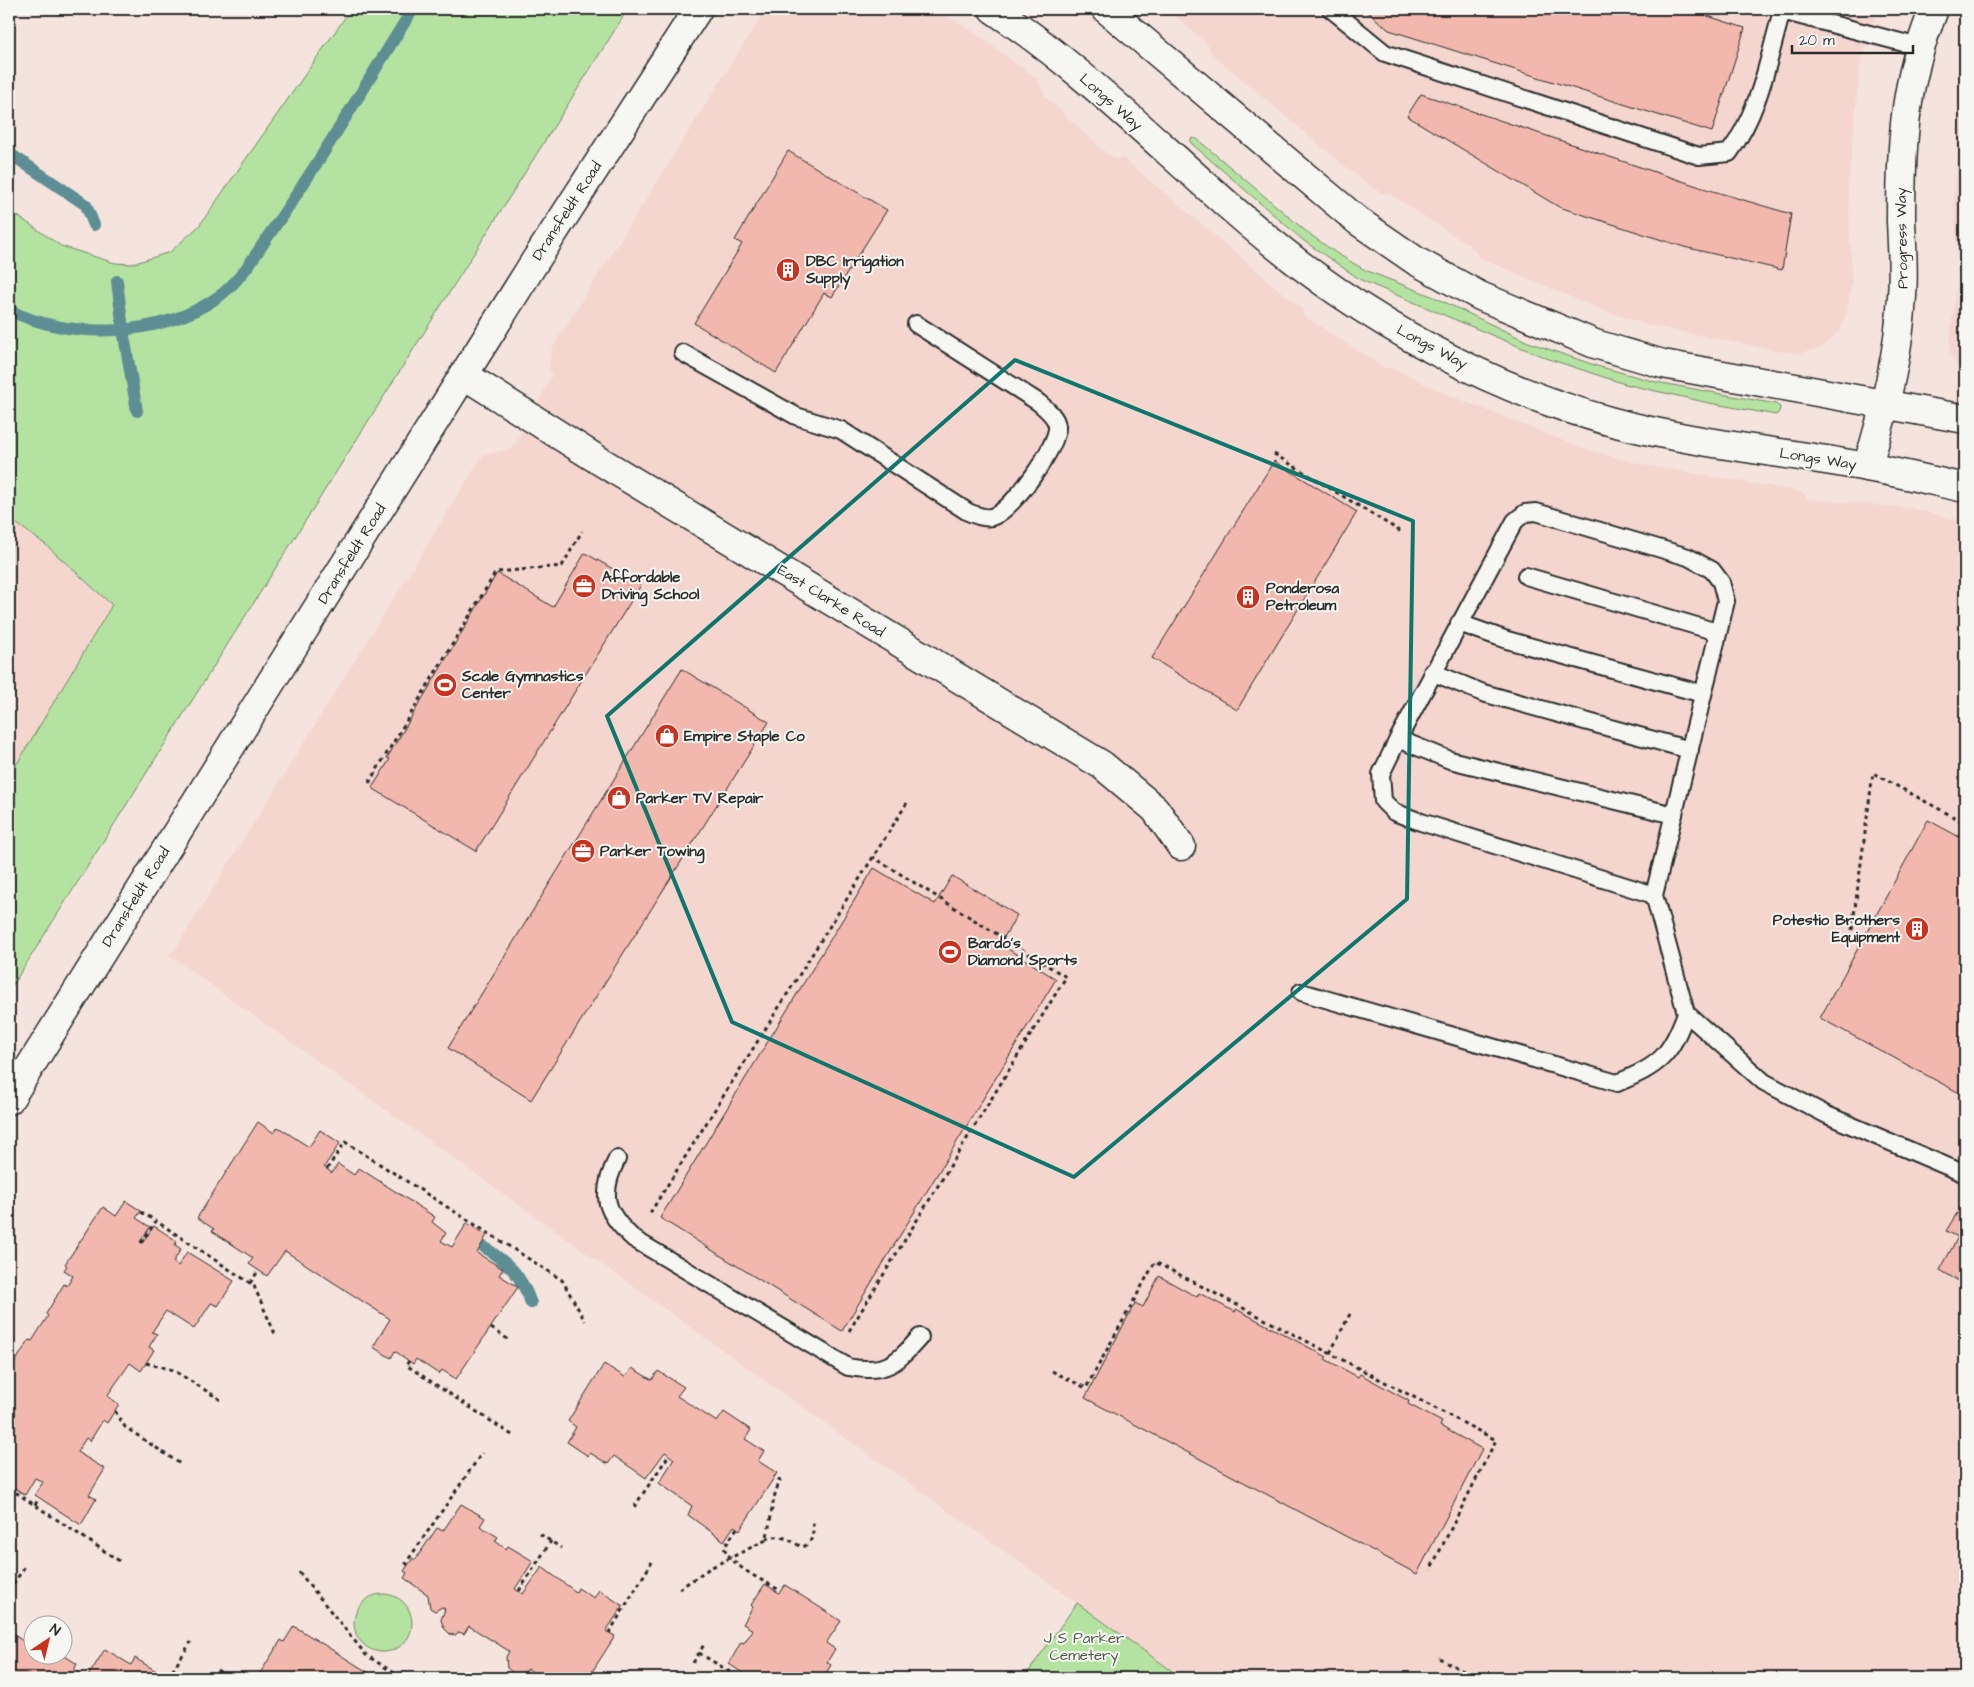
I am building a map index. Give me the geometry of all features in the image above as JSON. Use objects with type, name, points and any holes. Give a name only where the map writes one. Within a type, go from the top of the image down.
[{"type":"street","name":"Dransfeldt Road","points":[[9,1100],[464,375],[698,9]]},
{"type":"street","name":"Longs Way","points":[[993,9],[1042,43],[1222,200],[1336,291],[1450,358],[1536,396],[1609,421],[1680,437],[1867,467],[1965,488]]},
{"type":"street","points":[[1106,9],[1358,222],[1416,261],[1480,296],[1552,328],[1628,355],[1739,379],[1887,403],[1965,419]]},
{"type":"street","name":"Progress Way","points":[[1867,467],[1887,403],[1902,294],[1901,168],[1907,95],[1919,47],[1934,9]]},
{"type":"street","name":"East Clarke Road","points":[[464,375],[600,461],[1102,765],[1155,809],[1181,846]]},
{"type":"lane","points":[[1331,9],[1385,53],[1698,156],[1729,153],[1743,134],[1752,115],[1782,10],[1919,47]]},
{"type":"lane","points":[[683,353],[796,416],[841,430],[968,512],[981,517],[994,517],[1017,498],[1056,439],[1057,424],[1050,412],[1038,402],[916,324]]},
{"type":"lane","points":[[1654,896],[1394,812],[1383,800],[1381,774],[1398,739],[1432,672],[1515,521],[1525,513],[1536,512],[1688,557],[1712,570],[1721,582],[1726,601],[1654,896],[1686,1013],[1764,1082],[1827,1115],[1965,1174]]},
{"type":"lane","points":[[1526,576],[1717,632]]},
{"type":"lane","points":[[1459,624],[1492,636],[1703,694]]},
{"type":"lane","points":[[1432,672],[1483,693],[1690,750]]},
{"type":"lane","points":[[1398,739],[1450,760],[1674,815]]},
{"type":"lane","points":[[1301,992],[1617,1083],[1641,1073],[1660,1060],[1676,1042],[1686,1013]]},
{"type":"lane","points":[[617,1159],[606,1184],[606,1200],[610,1212],[620,1226],[634,1239],[848,1367],[869,1371],[885,1367],[901,1358],[920,1337]]},
{"type":"path","points":[[1274,454],[1403,533]]},
{"type":"path","points":[[369,783],[494,575],[497,572],[562,566],[582,531]]},
{"type":"path","points":[[1851,938],[1872,773],[1965,823]]},
{"type":"path","points":[[650,1214],[907,803]]},
{"type":"path","points":[[849,1331],[1066,977],[873,857]]},
{"type":"path","points":[[327,1169],[345,1142],[562,1280],[585,1320]]},
{"type":"path","points":[[141,1212],[254,1286],[275,1334]]},
{"type":"path","points":[[141,1243],[156,1221]]},
{"type":"path","points":[[1052,1371],[1086,1388],[1155,1262],[1496,1440],[1430,1570]]},
{"type":"path","points":[[250,1283],[259,1270]]},
{"type":"path","points":[[1330,1353],[1351,1312]]},
{"type":"path","points":[[491,1328],[509,1340]]},
{"type":"path","points":[[409,1361],[406,1365],[512,1436]]},
{"type":"path","points":[[146,1363],[173,1370],[222,1400]]},
{"type":"path","points":[[115,1411],[125,1427],[182,1465]]},
{"type":"path","points":[[408,1565],[406,1563],[482,1453]]},
{"type":"path","points":[[634,1507],[669,1455]]},
{"type":"path","points":[[766,1540],[772,1518],[773,1494],[780,1480],[774,1476]]},
{"type":"path","points":[[9,1488],[122,1562]]},
{"type":"path","points":[[35,1505],[39,1498]]},
{"type":"path","points":[[679,1589],[729,1558],[776,1536],[787,1537],[802,1547],[808,1545],[811,1542],[813,1519]]},
{"type":"path","points":[[737,1528],[724,1548],[729,1558],[738,1566],[781,1590]]},
{"type":"path","points":[[540,1534],[562,1548]]},
{"type":"path","points":[[519,1591],[551,1541]]},
{"type":"path","points":[[609,1633],[652,1562]]},
{"type":"path","points":[[9,1592],[25,1566]]},
{"type":"path","points":[[298,1572],[366,1655],[402,1678]]},
{"type":"path","points":[[168,1678],[191,1642]]},
{"type":"path","points":[[693,1663],[705,1643]]},
{"type":"path","points":[[699,1653],[740,1678]]},
{"type":"path","points":[[1439,1658],[1467,1673]]},
{"type":"path","points":[[217,1670],[229,1678]]},
{"type":"highlighted area","points":[[1015,360],[1413,521],[1407,899],[1074,1177],[732,1022],[607,716]]},
{"type":"shaded area","points":[[766,9],[935,9],[972,31],[1037,79],[1046,97],[1106,153],[1116,159],[1123,158],[1302,309],[1304,316],[1383,367],[1398,370],[1446,394],[1579,447],[1640,464],[1802,492],[1808,499],[1910,508],[1965,522],[1965,1678],[1182,1678],[169,955],[176,948],[483,455],[511,449],[518,440],[552,375],[549,368],[552,348]]},
{"type":"shaded area","points":[[1167,9],[1878,9],[1860,67],[1848,186],[1852,280],[1847,311],[1840,330],[1822,348],[1800,353],[1778,351],[1653,326],[1599,309],[1478,257],[1475,249],[1388,193],[1380,193],[1347,168],[1213,55],[1207,44]]},
{"type":"shaded area","points":[[1965,94],[1965,376],[1958,369],[1950,353],[1950,336],[1958,279],[1954,198],[1962,99]]},
{"type":"shaded area","points":[[9,518],[46,544],[112,605],[9,777]]},
{"type":"green space","points":[[351,9],[628,9],[9,991],[9,777],[112,605],[46,545],[9,518],[9,210],[61,246],[115,263],[132,264],[170,252],[199,226]]},
{"type":"green space","points":[[1192,138],[1197,139],[1308,233],[1336,253],[1365,270],[1434,297],[1528,342],[1597,366],[1656,382],[1776,404],[1780,407],[1779,412],[1776,415],[1709,403],[1625,384],[1546,358],[1361,280],[1304,241],[1192,144],[1190,141]]},
{"type":"green space","points":[[383,1594],[399,1599],[407,1607],[412,1623],[407,1639],[399,1647],[383,1652],[367,1647],[359,1639],[354,1623],[359,1607],[367,1599]]},
{"type":"green space","name":"J S Parker Cemetery","points":[[1077,1603],[1182,1678],[1024,1678]]},
{"type":"building","points":[[1364,9],[1686,9],[1745,28],[1712,132],[1389,30]]},
{"type":"building","points":[[1421,94],[1703,188],[1791,214],[1782,270],[1684,247],[1559,207],[1407,116]]},
{"type":"building","name":"DBC Irrigation Supply","points":[[788,151],[887,210],[832,297],[824,293],[776,373],[694,323],[742,244],[735,240]]},
{"type":"building","name":"Ponderosa Petroleum","points":[[1274,461],[1357,512],[1237,710],[1152,658]]},
{"type":"building","points":[[585,553],[641,585],[476,851],[372,788],[390,759],[387,758],[497,573],[553,607]]},
{"type":"building","points":[[682,669],[769,722],[531,1100],[448,1048]]},
{"type":"building","name":"Potestio Brothers Equipment","points":[[1928,820],[1965,840],[1965,1096],[1820,1018]]},
{"type":"building","points":[[874,868],[935,904],[952,876],[1017,915],[1000,944],[1056,979],[842,1331],[660,1218]]},
{"type":"building","points":[[258,1122],[274,1133],[278,1127],[309,1147],[320,1130],[340,1143],[324,1167],[332,1173],[338,1164],[354,1175],[359,1168],[435,1217],[432,1222],[446,1233],[441,1241],[452,1247],[467,1223],[487,1235],[477,1253],[503,1269],[499,1275],[518,1287],[456,1379],[442,1370],[439,1374],[416,1359],[413,1364],[395,1351],[391,1358],[373,1347],[390,1319],[285,1251],[267,1276],[249,1264],[253,1258],[212,1231],[214,1229],[197,1218]]},
{"type":"building","points":[[126,1201],[141,1211],[136,1218],[150,1227],[140,1242],[142,1243],[154,1226],[177,1241],[175,1245],[181,1249],[173,1262],[178,1266],[187,1252],[234,1281],[218,1306],[211,1303],[194,1329],[166,1311],[152,1332],[157,1334],[149,1347],[154,1350],[141,1371],[130,1363],[107,1396],[119,1404],[107,1423],[103,1420],[90,1441],[86,1438],[77,1452],[105,1469],[89,1495],[96,1499],[81,1525],[35,1495],[43,1482],[35,1478],[25,1495],[9,1484],[9,1378],[12,1373],[10,1370],[29,1340],[32,1341],[48,1316],[46,1314],[64,1284],[67,1286],[73,1276],[64,1270],[67,1266],[65,1264],[103,1207],[116,1216]]},
{"type":"building","points":[[1957,1213],[1965,1218],[1965,1285],[1940,1270],[1958,1237],[1946,1231]]},
{"type":"building","points":[[1159,1276],[1197,1297],[1199,1293],[1235,1312],[1236,1309],[1327,1357],[1325,1359],[1358,1377],[1360,1374],[1409,1401],[1408,1404],[1442,1422],[1440,1426],[1482,1449],[1417,1574],[1085,1398],[1135,1303],[1143,1307]]},
{"type":"building","points":[[604,1364],[625,1377],[632,1368],[652,1380],[658,1371],[684,1387],[677,1396],[717,1422],[724,1412],[751,1430],[745,1439],[764,1451],[758,1461],[777,1473],[740,1530],[734,1526],[724,1541],[688,1515],[692,1506],[659,1483],[674,1459],[665,1452],[646,1478],[614,1456],[608,1464],[590,1453],[588,1456],[567,1442],[576,1427],[568,1421]]},
{"type":"building","points":[[461,1504],[485,1518],[480,1526],[498,1537],[495,1541],[506,1549],[508,1546],[533,1561],[515,1589],[523,1594],[542,1567],[576,1592],[578,1588],[594,1598],[599,1590],[623,1606],[606,1631],[615,1636],[588,1678],[557,1678],[550,1673],[547,1678],[541,1678],[528,1669],[520,1676],[516,1675],[507,1668],[506,1657],[509,1651],[469,1626],[464,1634],[459,1632],[455,1635],[450,1634],[444,1628],[441,1620],[445,1609],[442,1607],[435,1611],[430,1608],[428,1595],[404,1578],[407,1573],[404,1571],[413,1558],[415,1560],[437,1528],[443,1531]]},
{"type":"building","points":[[765,1584],[779,1593],[785,1585],[841,1621],[826,1643],[835,1649],[827,1662],[831,1665],[826,1673],[831,1678],[750,1678],[729,1664],[741,1642],[744,1643],[753,1630],[743,1624],[753,1607],[751,1605]]},
{"type":"building","points":[[294,1626],[377,1678],[257,1678],[281,1640],[284,1642]]},
{"type":"building","points":[[9,1632],[22,1640],[22,1664],[72,1664],[72,1661],[77,1664],[74,1670],[87,1678],[9,1678]]},
{"type":"building","points":[[105,1649],[131,1665],[135,1658],[161,1674],[159,1678],[87,1678]]},
{"type":"waterway","points":[[9,310],[33,320],[60,327],[87,330],[115,330],[143,327],[170,320],[195,310],[218,297],[234,283],[255,256],[327,148],[413,9]]},
{"type":"waterway","points":[[9,153],[86,205],[94,225]]},
{"type":"waterway","points":[[117,281],[123,330],[137,411]]},
{"type":"waterway","points":[[484,1247],[513,1270],[523,1284],[531,1303]]},
{"type":"place","name":"DBC Irrigation Supply","points":[[788,270]]},
{"type":"place","name":"Affordable Driving School","points":[[584,586]]},
{"type":"place","name":"Ponderosa Petroleum","points":[[1248,597]]},
{"type":"place","name":"Scale Gymnastics Center","points":[[445,685]]},
{"type":"place","name":"Empire Staple Co","points":[[667,736]]},
{"type":"place","name":"Parker TV Repair","points":[[619,798]]},
{"type":"place","name":"Parker Towing","points":[[583,851]]},
{"type":"place","name":"Potestio Brothers Equipment","points":[[1917,929]]},
{"type":"place","name":"Bardo's Diamond Sports","points":[[950,952]]}]
